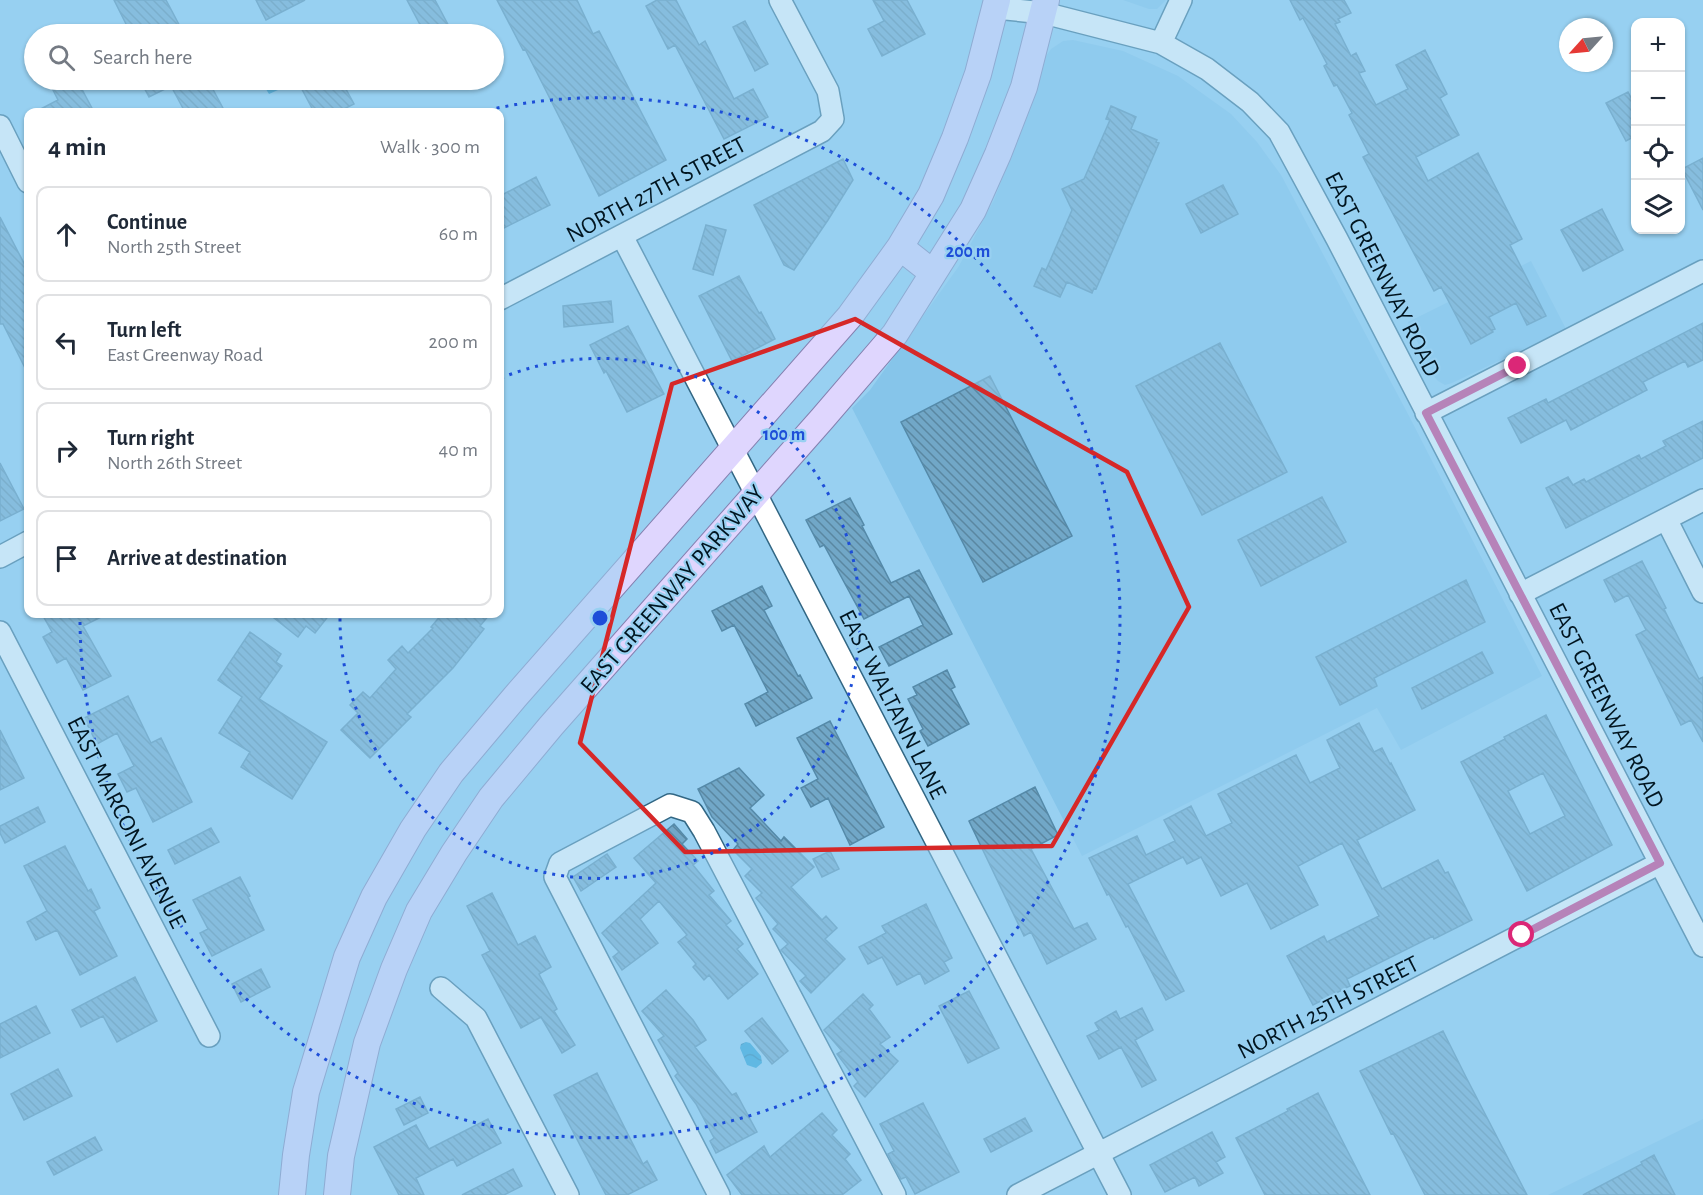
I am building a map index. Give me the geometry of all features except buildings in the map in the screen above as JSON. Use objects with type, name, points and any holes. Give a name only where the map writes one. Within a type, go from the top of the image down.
[{"type":"main road","name":"EAST GREENWAY PARKWAY","points":[[292,1195],[306,1092],[347,957],[374,897],[413,829],[451,773],[850,316],[900,247],[931,195],[955,138],[978,74],[996,4]]},
{"type":"main road","name":"EAST GREENWAY PARKWAY","points":[[337,1195],[341,1156],[367,1043],[394,969],[419,911],[491,798],[551,726],[895,334],[973,210],[1024,87],[1045,6]]},
{"type":"main road","points":[[900,247],[933,273]]},
{"type":"street","name":"NORTH 27TH STREET","points":[[504,297],[822,131],[833,119],[828,91],[780,0]]},
{"type":"street","points":[[1161,43],[1180,0]]},
{"type":"street","name":"EAST GREENWAY ROAD","points":[[996,4],[1045,6],[1161,43],[1207,69],[1250,102],[1279,132],[1338,239],[1703,946]]},
{"type":"street","points":[[0,126],[24,174]]},
{"type":"street","name":"EAST WALTANN LANE","points":[[622,236],[1120,1195]]},
{"type":"street","points":[[1426,413],[1703,271]]},
{"type":"street","points":[[1520,594],[1703,500]]},
{"type":"street","points":[[1665,519],[1703,592]]},
{"type":"street","points":[[0,557],[24,544]]},
{"type":"street","name":"EAST MARCONI AVENUE","points":[[0,632],[209,1036]]},
{"type":"street","points":[[719,1195],[555,877],[560,863],[670,806],[693,812],[704,831],[895,1195]]},
{"type":"street","name":"NORTH 25TH STREET","points":[[1018,1195],[1660,863]]},
{"type":"street","points":[[441,988],[476,1018],[568,1195]]},
{"type":"highlighted area","points":[[855,319],[1127,472],[1189,607],[1052,846],[685,852],[580,743],[672,384]]},
{"type":"shaded area","points":[[1123,0],[1166,0],[1157,9],[1149,9]]},
{"type":"shaded area","points":[[1073,40],[1123,51],[1178,76],[1231,114],[1257,142],[1281,175],[1409,416],[1542,676],[1401,750],[1377,708],[1082,856],[852,408],[870,390],[959,266],[994,200],[1035,95],[1046,56],[1051,49],[1063,41]]},
{"type":"shaded area","points":[[1531,261],[1566,329],[1452,383],[1445,385],[1438,381],[1408,322]]},
{"type":"shaded area","points":[[1703,1119],[1703,1195],[1548,1195]]},
{"type":"water","points":[[266,90],[278,90],[269,94]]},
{"type":"water","points":[[750,1043],[761,1056],[762,1063],[756,1068],[747,1065],[740,1048],[741,1044]]},
{"type":"route","points":[[1518,366],[1426,413],[1660,863],[1522,935]]}]
